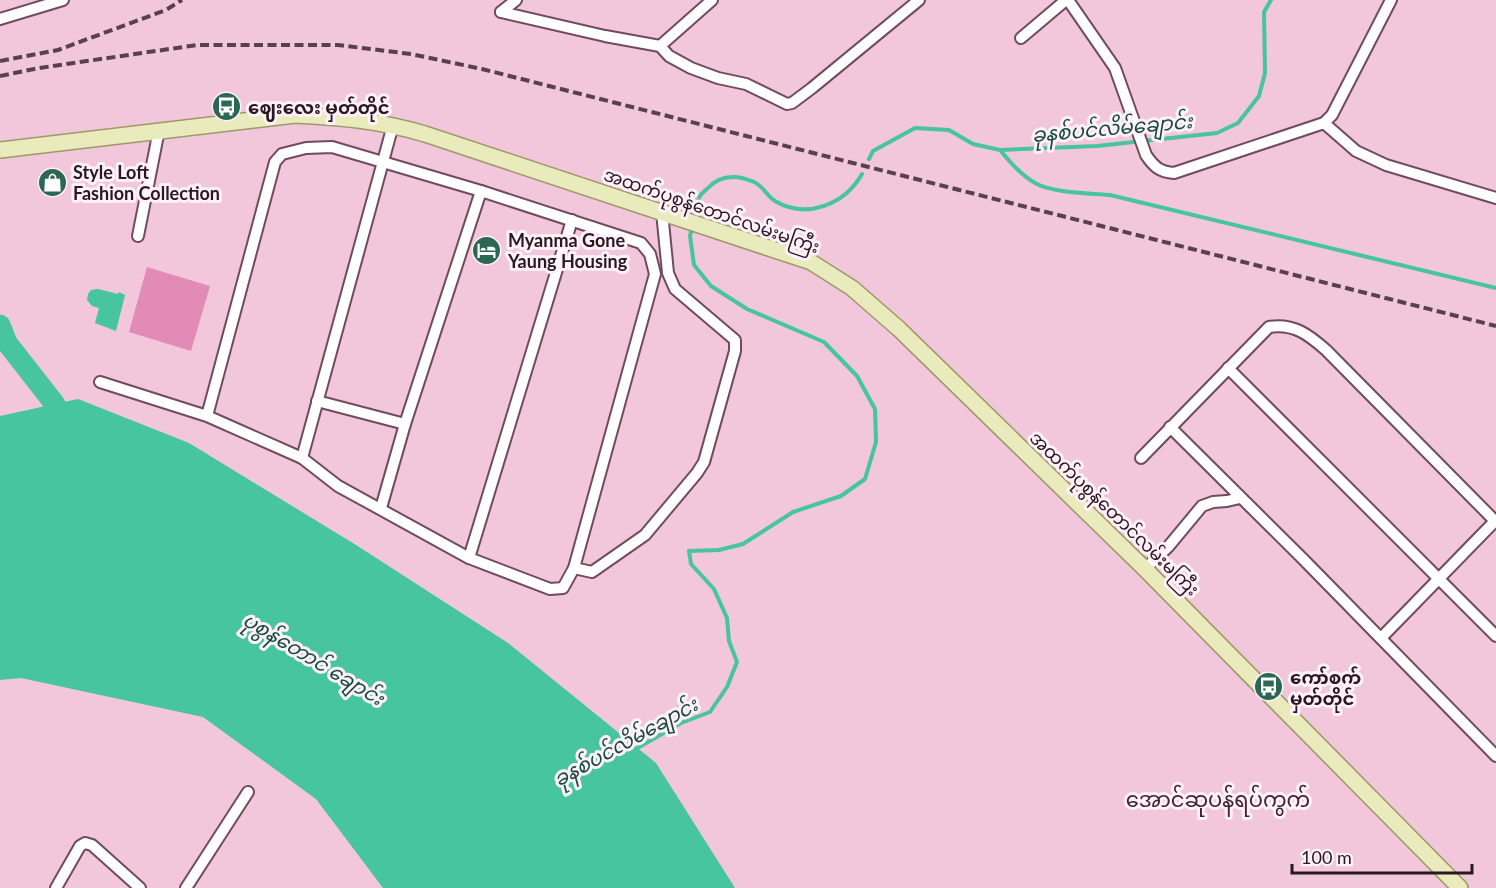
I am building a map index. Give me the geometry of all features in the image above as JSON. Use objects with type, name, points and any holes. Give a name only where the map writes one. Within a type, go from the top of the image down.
[{"type":"main road","name":"အထက်ပုစွန်တောင်လမ်းမကြီး","points":[[0,150],[295,115],[339,117],[393,125],[811,262],[852,288],[899,329],[1145,569],[1460,888]]},
{"type":"street","points":[[0,19],[63,0]]},
{"type":"street","points":[[516,0],[501,12],[660,46],[669,56],[691,68],[718,78],[746,84],[782,103],[792,103],[812,88],[919,0]]},
{"type":"street","points":[[660,46],[712,0]]},
{"type":"street","points":[[1021,38],[1067,0],[1115,68],[1146,155],[1153,166],[1162,172],[1174,173],[1324,123],[1332,115],[1391,0]]},
{"type":"street","points":[[1324,123],[1356,151],[1386,165],[1496,198]]},
{"type":"street","points":[[302,458],[393,125]]},
{"type":"street","points":[[138,236],[159,130]]},
{"type":"street","points":[[100,382],[207,416],[302,458],[338,486],[469,558],[550,589],[563,588],[574,568],[655,274],[650,254],[641,243],[481,191],[332,147],[306,148],[282,154],[275,162],[207,416]]},
{"type":"street","points":[[381,508],[405,424],[481,191]]},
{"type":"street","points":[[574,568],[592,572],[645,535],[698,472],[704,462],[735,351],[735,340],[675,289],[668,273],[662,212]]},
{"type":"street","points":[[469,558],[572,220]]},
{"type":"street","points":[[1141,458],[1269,327],[1276,326],[1307,333],[1496,522],[1381,638]]},
{"type":"street","points":[[1228,368],[1496,636]]},
{"type":"street","points":[[317,401],[405,424]]},
{"type":"street","points":[[1170,427],[1496,756]]},
{"type":"street","points":[[1145,569],[1168,547],[1202,506],[1240,498]]},
{"type":"street","points":[[186,888],[248,792]]},
{"type":"street","points":[[56,888],[80,846],[86,843],[92,844],[140,888]]},
{"type":"shaded area","points":[[147,267],[210,286],[191,351],[129,332]]},
{"type":"water","points":[[98,289],[125,295],[116,331],[95,323],[99,308],[92,306],[87,300],[91,290]]},
{"type":"water","name":"ပုစွန်တောင် ချောင်း","points":[[78,399],[189,443],[356,545],[508,643],[656,763],[735,888],[383,888],[316,799],[203,717],[21,678],[0,680],[0,416]]},
{"type":"waterway","name":"ခုနစ်ပင်လိမ်ချောင်း","points":[[869,159],[873,151],[915,128],[949,130],[973,144],[1000,150],[1097,146],[1217,133],[1238,123],[1259,96],[1265,73],[1264,12],[1271,0]]},
{"type":"waterway","points":[[1000,150],[1025,176],[1051,189],[1110,195],[1496,288]]},
{"type":"waterway","name":"ခုနစ်ပင်လိမ်ချောင်း","points":[[694,220],[700,195],[713,183],[724,178],[736,177],[754,182],[775,201],[787,207],[812,209],[824,206],[846,194],[862,174]]},
{"type":"waterway","name":"ခုနစ်ပင်လိမ်ချောင်း","points":[[634,750],[681,723],[710,712],[727,687],[737,662],[729,641],[727,618],[714,589],[691,564],[689,551],[719,550],[743,544],[793,512],[841,496],[865,479],[876,442],[875,409],[857,376],[824,342],[747,309],[711,286],[694,265],[690,236],[692,228]]},
{"type":"waterway","points":[[0,325],[7,343],[54,403],[68,428]]},
{"type":"railway","points":[[0,61],[58,50],[166,10],[182,0]]},
{"type":"railway","points":[[0,76],[39,68],[197,45],[338,45],[411,54],[482,69],[1496,326]]},
{"type":"place","name":"ဈေးလေး မှတ်တိုင်","points":[[227,107]]},
{"type":"place","name":"Style Loft Fashion Collection","points":[[52,182]]},
{"type":"place","name":"Myanma Gone Yaung Housing","points":[[487,250]]},
{"type":"place","name":"ကော်စက် မှတ်တိုင်","points":[[1269,687]]},
{"type":"district","name":"အောင်ဆုပန်ရပ်ကွက်","points":[[1218,798]]}]
